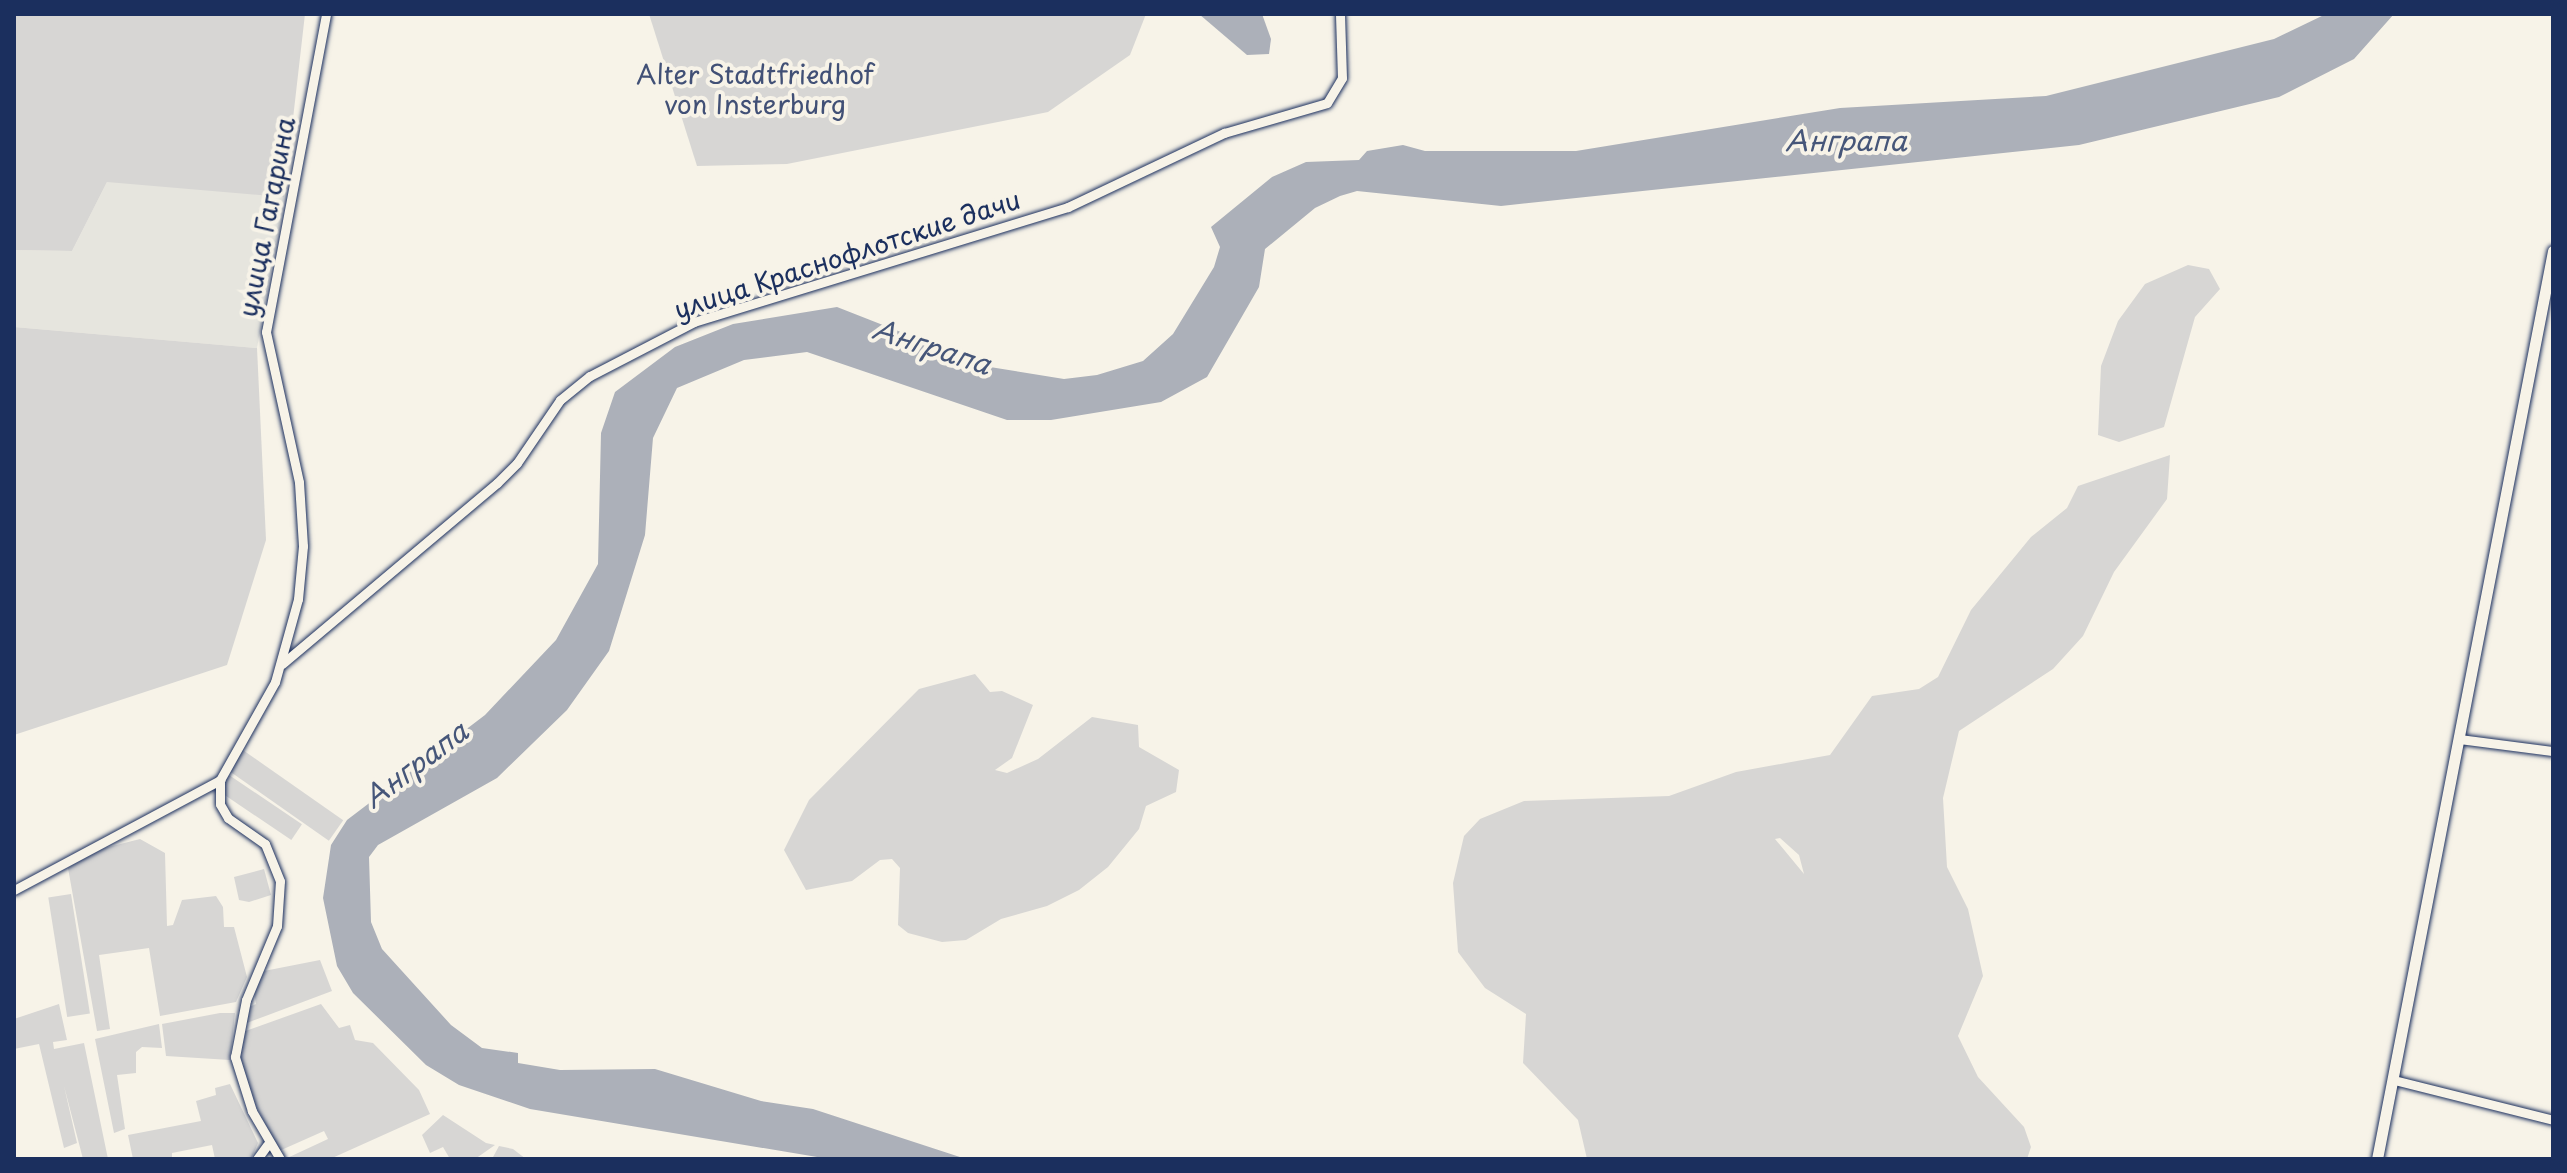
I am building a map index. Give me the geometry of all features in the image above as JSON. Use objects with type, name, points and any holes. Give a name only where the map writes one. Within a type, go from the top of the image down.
[{"type":"street","name":"улица Гагарина","points":[[282,664],[302,570],[301,512],[266,332],[326,14]]},
{"type":"street","name":"улица Краснофлотские дачи","points":[[220,780],[282,664],[497,483],[517,463],[560,400],[590,376],[694,322],[1068,207],[1224,133],[1327,103],[1342,78],[1340,14]]},
{"type":"street","points":[[2377,1159],[2553,251]]},
{"type":"street","points":[[2460,739],[2553,751]]},
{"type":"street","points":[[14,890],[220,780],[220,804],[228,818],[265,844],[280,881],[277,926],[246,1000],[235,1057],[267,1145],[280,1159]]},
{"type":"street","points":[[2394,1080],[2553,1120]]},
{"type":"street","points":[[257,1159],[267,1145]]},
{"type":"shaded area","points":[[207,169],[284,197],[257,348],[14,327],[14,250],[72,251],[107,182]]},
{"type":"green space","points":[[305,14],[284,197],[107,182],[72,251],[14,250],[14,16]]},
{"type":"green space","name":"Alter Stadtfriedhof von Insterburg","points":[[649,14],[1146,14],[1130,55],[1048,112],[787,164],[697,166]]},
{"type":"green space","points":[[2188,265],[2209,269],[2220,289],[2195,317],[2164,427],[2119,442],[2098,435],[2101,366],[2118,321],[2145,284]]},
{"type":"green space","points":[[14,327],[257,348],[266,540],[227,665],[14,735]]},
{"type":"green space","points":[[2170,455],[2167,499],[2114,572],[2083,636],[2053,669],[1959,731],[1943,798],[1947,867],[1968,909],[1983,976],[1958,1036],[1978,1077],[2024,1127],[2031,1147],[2027,1159],[1587,1159],[1578,1120],[1523,1063],[1526,1014],[1485,988],[1458,952],[1453,883],[1464,836],[1480,819],[1524,801],[1669,796],[1736,772],[1830,755],[1872,696],[1919,689],[1938,677],[1971,610],[2031,537],[2067,508],[2078,486]],"holes":[[[1780,838],[1799,855],[1804,874],[1775,839]]]},
{"type":"green space","points":[[975,674],[990,692],[1002,691],[1033,705],[1012,758],[995,770],[1007,773],[1038,759],[1092,717],[1138,725],[1139,747],[1179,770],[1176,792],[1146,806],[1139,829],[1108,867],[1079,890],[1047,906],[1001,919],[966,940],[942,942],[908,933],[898,925],[900,868],[892,859],[880,860],[852,881],[806,890],[784,850],[809,800],[919,689]]},
{"type":"green space","points":[[240,748],[343,820],[329,841],[226,768]]},
{"type":"green space","points":[[229,775],[302,824],[291,840],[218,791]]},
{"type":"green space","points":[[140,839],[165,853],[167,926],[173,925],[182,900],[216,896],[223,907],[224,927],[234,927],[247,977],[236,1002],[160,1016],[149,948],[99,955],[110,1029],[97,1031],[68,868],[93,851]]},
{"type":"green space","points":[[264,869],[271,895],[249,902],[239,900],[234,877]]},
{"type":"green space","points":[[71,894],[90,1014],[67,1017],[48,898]]},
{"type":"green space","points":[[320,960],[332,991],[239,1026],[245,1009],[256,1004],[254,992],[264,971]]},
{"type":"green space","points":[[59,1004],[67,1040],[53,1042],[54,1049],[84,1043],[108,1159],[83,1159],[64,1086],[77,1143],[64,1148],[39,1044],[14,1049],[14,1019]]},
{"type":"green space","points":[[321,1004],[339,1028],[350,1025],[355,1040],[373,1043],[419,1090],[430,1114],[330,1159],[285,1159],[328,1139],[324,1131],[279,1151],[244,1082],[236,1041],[240,1033]]},
{"type":"green space","points":[[235,1013],[230,1060],[166,1056],[162,1024]]},
{"type":"green space","points":[[159,1024],[162,1048],[142,1047],[136,1052],[136,1073],[117,1075],[125,1129],[114,1133],[95,1039]]},
{"type":"green space","points":[[230,1084],[258,1143],[251,1159],[215,1159],[212,1145],[172,1153],[172,1159],[133,1159],[128,1135],[201,1121],[196,1101],[216,1095],[215,1088]]},
{"type":"green space","points":[[443,1115],[486,1143],[495,1145],[475,1159],[450,1159],[443,1147],[430,1153],[422,1135]]},
{"type":"green space","points":[[499,1146],[513,1149],[526,1159],[492,1159]]},
{"type":"water","points":[[1199,14],[1262,14],[1271,39],[1269,54],[1247,55]]},
{"type":"water","name":"Анграпа","points":[[2326,14],[2394,14],[2354,59],[2279,97],[2079,145],[1501,206],[1357,191],[1340,196],[1315,208],[1265,249],[1259,287],[1207,377],[1161,402],[1051,420],[1007,420],[807,352],[744,360],[677,388],[653,438],[645,535],[609,651],[567,710],[497,778],[378,845],[369,857],[371,922],[382,949],[451,1025],[482,1048],[518,1053],[518,1063],[560,1070],[655,1069],[761,1101],[813,1109],[966,1159],[829,1159],[530,1109],[459,1085],[426,1065],[353,993],[337,966],[323,898],[331,845],[347,820],[485,715],[556,640],[598,564],[601,433],[615,392],[675,347],[733,324],[837,307],[990,367],[1064,379],[1097,375],[1143,361],[1173,334],[1214,267],[1220,247],[1211,227],[1272,177],[1306,162],[1359,160],[1367,151],[1403,145],[1425,151],[1576,151],[1840,108],[2046,96],[2274,39]]}]
